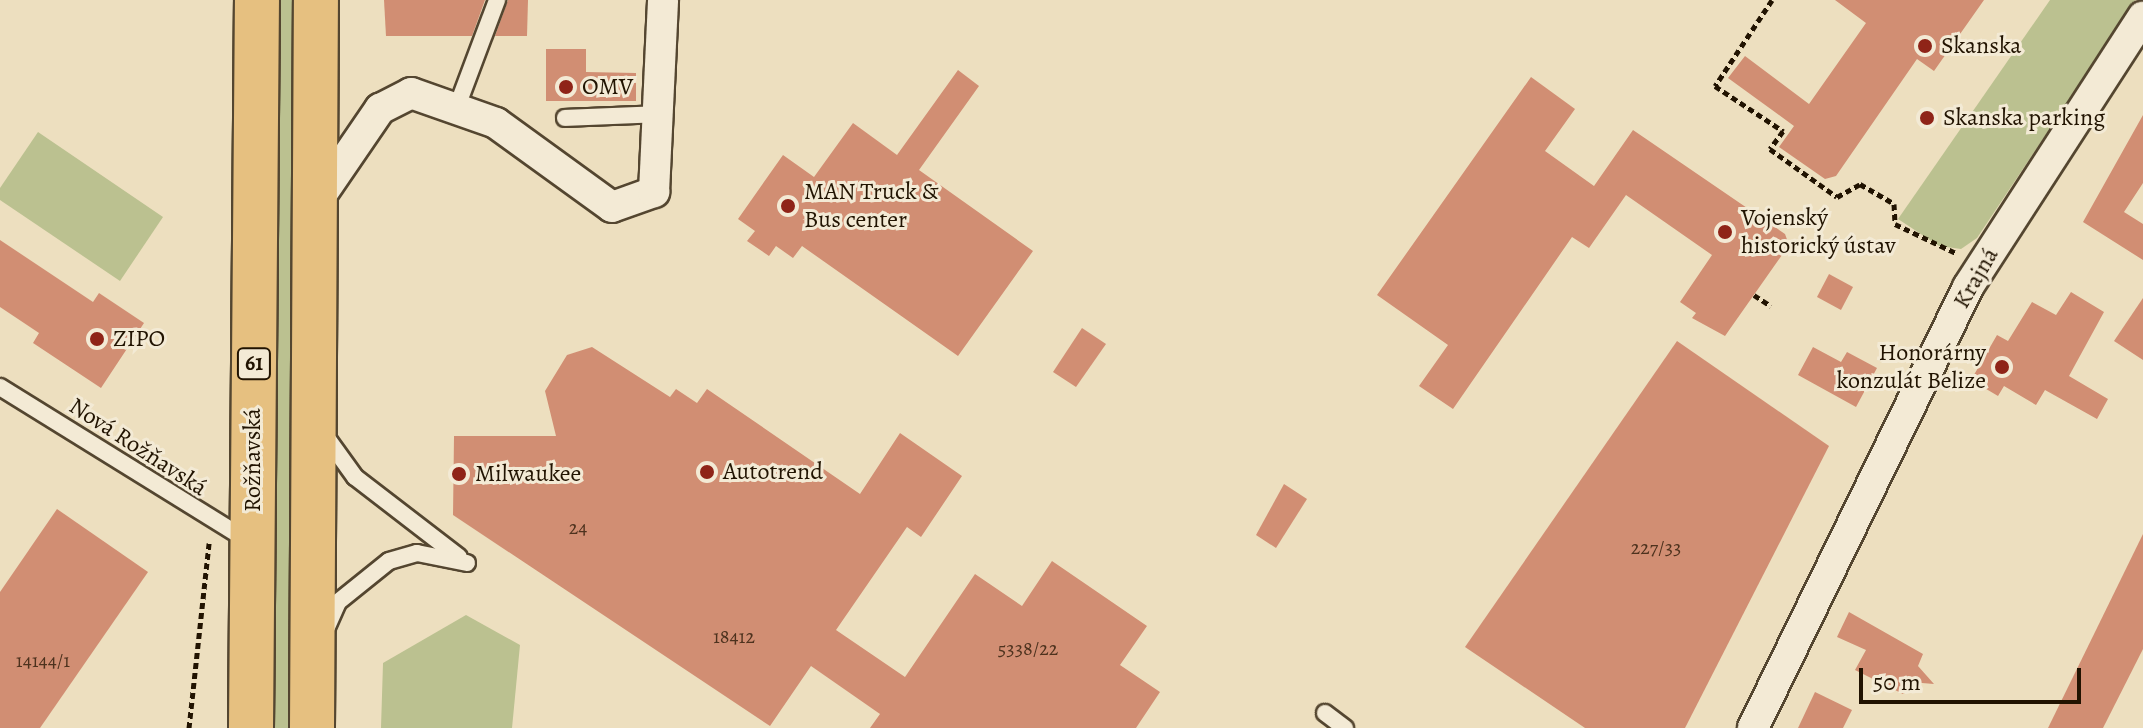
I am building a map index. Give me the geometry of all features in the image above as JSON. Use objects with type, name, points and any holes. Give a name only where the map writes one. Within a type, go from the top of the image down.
[{"type":"main road","name":"Rožňavská","points":[[251,728],[257,0]]},
{"type":"main road","points":[[312,728],[316,0]]},
{"type":"street","points":[[317,201],[380,109],[411,93],[458,104],[612,207],[654,192],[663,0]]},
{"type":"street","name":"Krajná","points":[[1753,728],[1968,287],[2143,17]]},
{"type":"lane","points":[[458,104],[497,0]]},
{"type":"lane","points":[[565,118],[660,114]]},
{"type":"lane","name":"Nová Rožňavská","points":[[0,387],[182,506],[252,543]]},
{"type":"lane","points":[[312,662],[338,602],[369,571],[417,553],[467,563],[355,477],[315,421]]},
{"type":"lane","points":[[1325,713],[1345,728]]},
{"type":"path","points":[[1772,0],[1715,86],[1783,131],[1770,149],[1837,197],[1860,184],[1877,194]]},
{"type":"path","points":[[1754,295],[1771,306]]},
{"type":"path","points":[[189,728],[209,542]]},
{"type":"green space","points":[[270,0],[303,0],[296,728],[265,728]]},
{"type":"green space","points":[[2050,0],[2135,0],[1977,238],[1961,249],[1939,246],[1898,219]]},
{"type":"green space","points":[[38,132],[163,217],[120,281],[0,200],[0,188]]},
{"type":"green space","points":[[466,615],[520,645],[512,728],[381,728],[383,663]]},
{"type":"building","points":[[384,0],[485,0],[472,36],[386,36]]},
{"type":"building","points":[[508,0],[528,0],[527,36],[495,36]]},
{"type":"building","points":[[1835,0],[1984,0],[1934,71],[1917,59],[1836,176],[1825,179],[1779,147],[1794,126],[1728,78],[1745,56],[1809,104],[1866,23]]},
{"type":"building","points":[[546,49],[586,49],[586,72],[636,73],[636,101],[546,101]]},
{"type":"building","points":[[958,70],[979,86],[919,170],[1033,251],[958,356],[802,246],[793,258],[776,246],[769,256],[747,241],[755,231],[738,219],[783,155],[814,177],[853,123],[897,155]]},
{"type":"building","points":[[1531,77],[1575,109],[1545,151],[1594,186],[1633,130],[1785,234],[1789,245],[1725,336],[1692,318],[1696,313],[1680,302],[1712,255],[1626,195],[1589,248],[1572,237],[1453,409],[1419,386],[1448,345],[1377,295]]},
{"type":"building","points":[[2143,115],[2143,183],[2124,212],[2143,224],[2143,260],[2083,222]]},
{"type":"building","points":[[0,240],[93,302],[99,293],[144,323],[101,388],[33,343],[39,333],[0,307]]},
{"type":"building","points":[[1829,274],[1853,287],[1841,310],[1817,297]]},
{"type":"building","points":[[2071,292],[2104,312],[2069,376],[2108,399],[2097,419],[2045,390],[2036,405],[2004,386],[1998,396],[1971,380],[1997,335],[2008,341],[2032,302],[2056,315]]},
{"type":"building","points":[[2143,298],[2143,360],[2114,341]]},
{"type":"building","points":[[1082,328],[1106,344],[1076,387],[1053,372]]},
{"type":"building","points":[[1677,341],[1829,446],[1685,728],[1585,728],[1465,647]]},
{"type":"building","points":[[592,347],[670,397],[676,389],[697,403],[707,389],[860,494],[900,433],[962,476],[921,537],[907,527],[836,630],[905,677],[975,574],[1022,606],[1052,561],[1147,626],[1120,665],[1160,692],[1136,728],[870,728],[880,714],[811,666],[770,726],[453,515],[454,436],[556,436],[545,391],[567,355]]},
{"type":"building","points":[[1813,347],[1841,362],[1847,352],[1877,368],[1856,407],[1798,375]]},
{"type":"building","points":[[1284,484],[1307,499],[1276,548],[1256,535]]},
{"type":"building","points":[[57,509],[148,572],[40,728],[0,728],[0,592]]},
{"type":"building","points":[[2143,534],[2143,649],[2103,728],[2048,728]]},
{"type":"building","points":[[1849,612],[1923,654],[1918,666],[1934,684],[1910,682],[1903,694],[1855,670],[1866,650],[1837,637]]},
{"type":"building","points":[[1815,692],[1852,710],[1843,728],[1798,728]]},
{"type":"place","name":"Skanska","points":[[1925,46]]},
{"type":"place","name":"OMV","points":[[566,87]]},
{"type":"place","name":"Skanska parking","points":[[1927,118]]},
{"type":"place","name":"MAN Truck & Bus center","points":[[788,206]]},
{"type":"place","name":"Vojenský historický ústav","points":[[1725,232]]},
{"type":"place","name":"ZIPO","points":[[97,339]]},
{"type":"place","name":"Honorárny konzulát Belize","points":[[2002,367]]},
{"type":"place","name":"Autotrend","points":[[707,472]]},
{"type":"place","name":"Milwaukee","points":[[459,474]]}]
